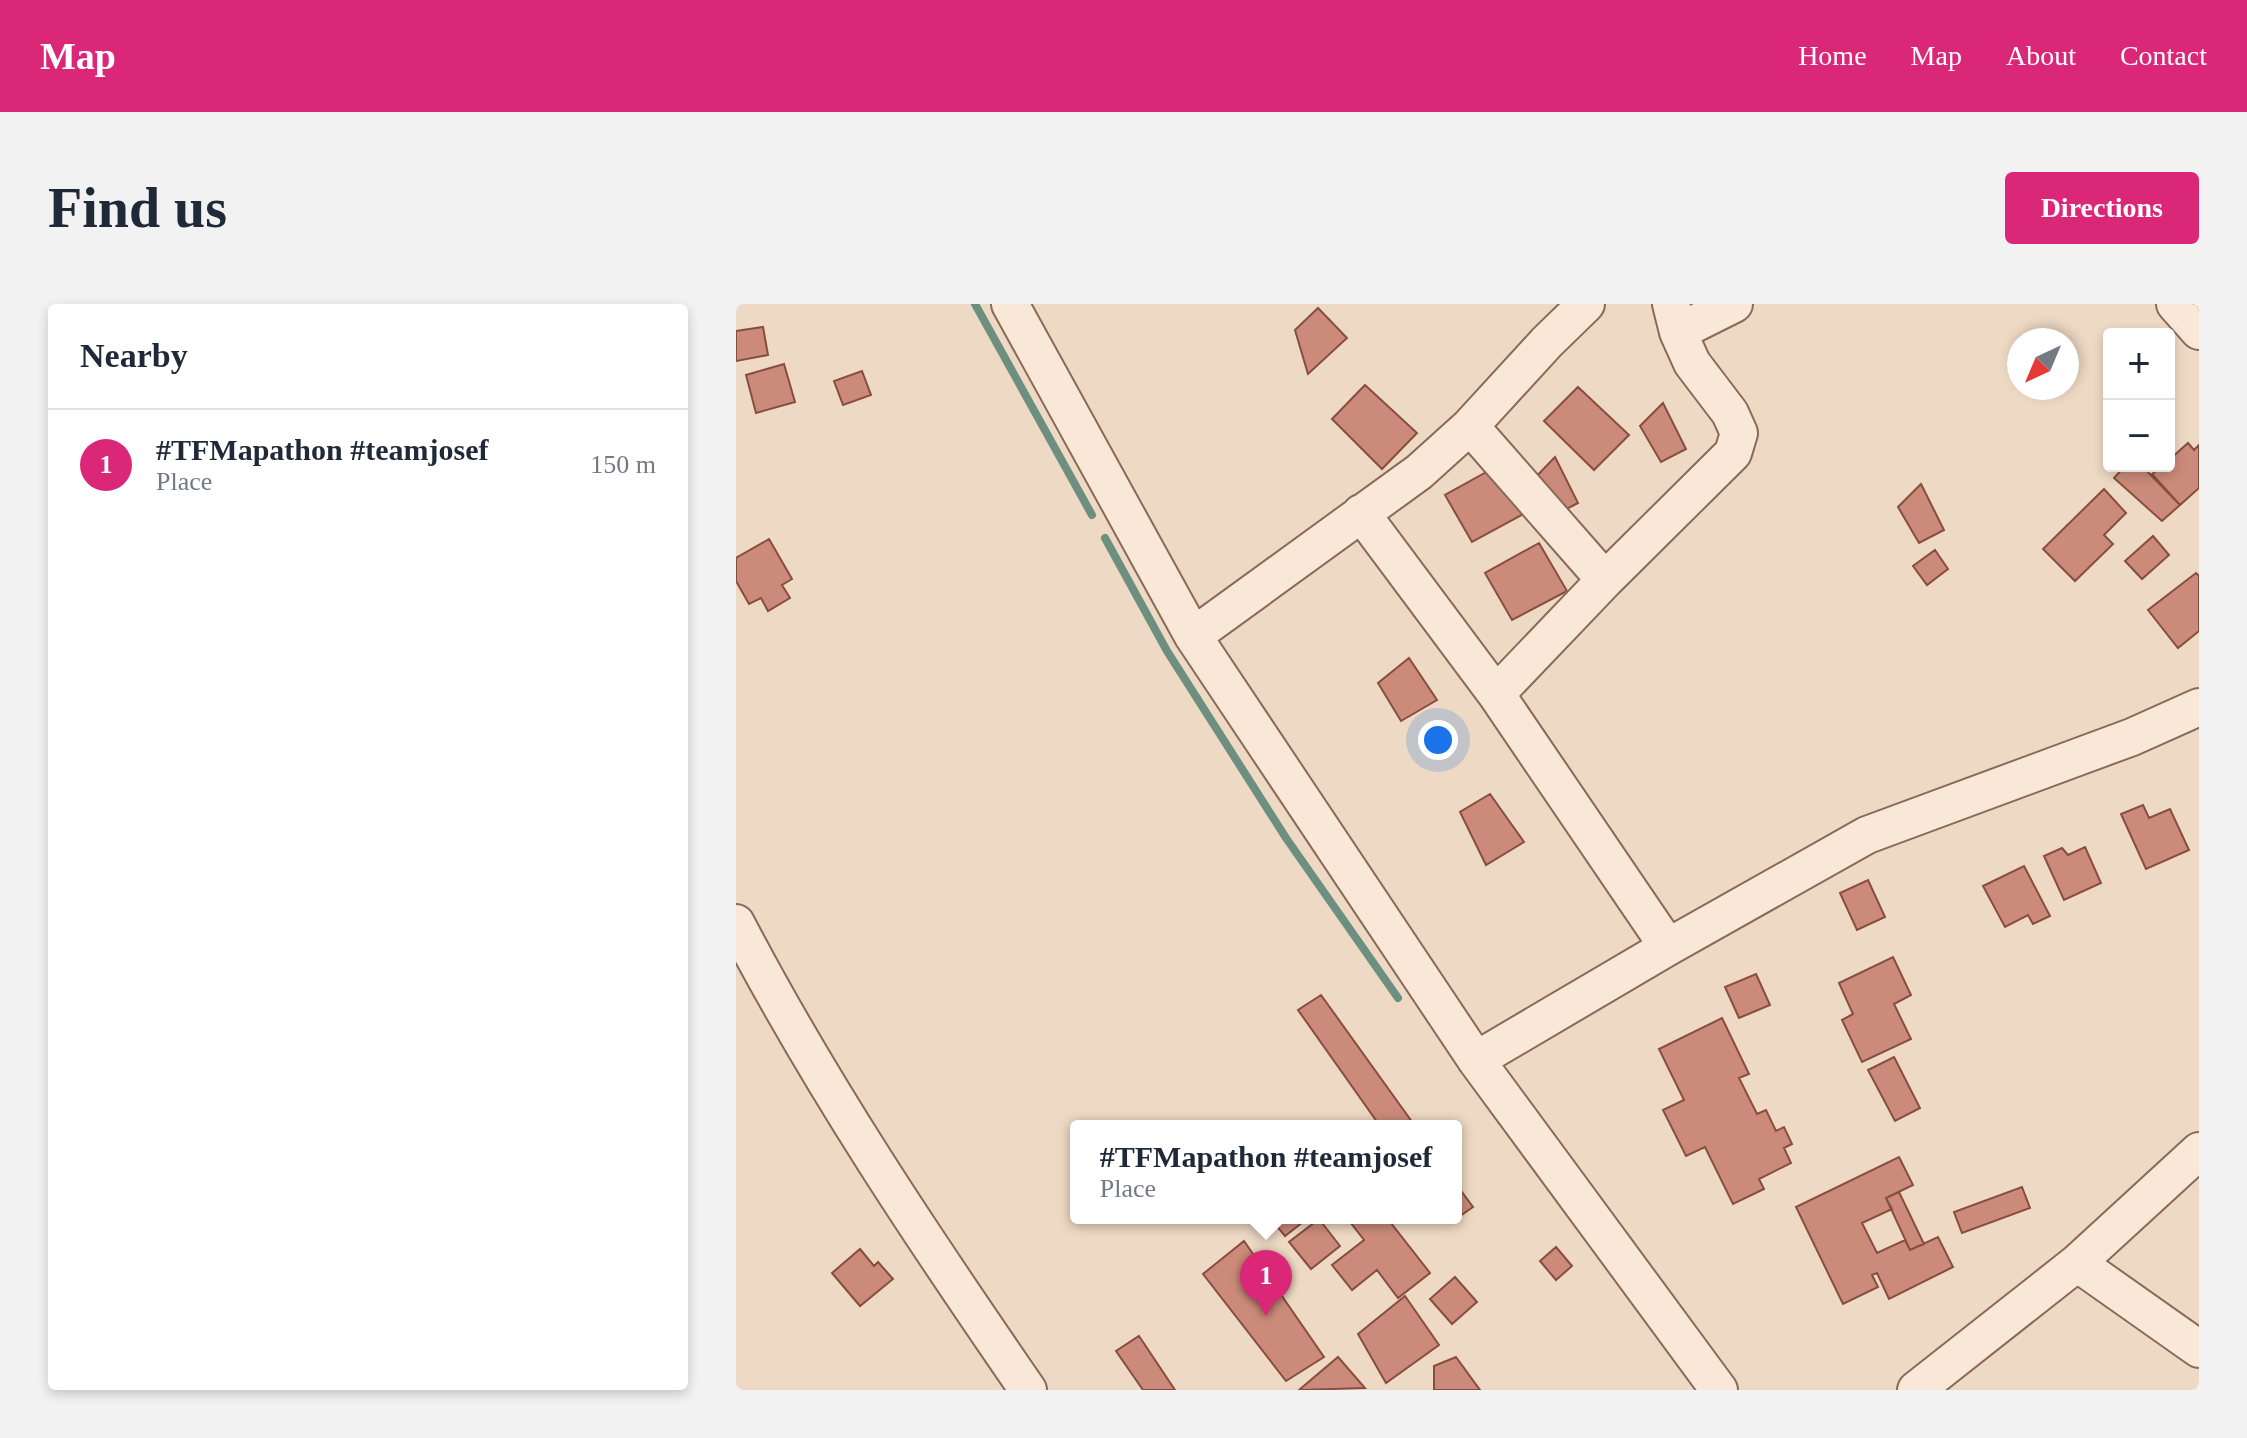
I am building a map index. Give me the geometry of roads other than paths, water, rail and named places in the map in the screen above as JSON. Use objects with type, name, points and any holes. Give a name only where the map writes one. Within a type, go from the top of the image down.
[{"type":"street","points":[[1010,304],[1193,636],[1476,1060],[1719,1390]]},
{"type":"street","points":[[1193,636],[1419,472],[1470,426],[1586,304]]},
{"type":"street","points":[[1496,694],[1733,453],[1739,433],[1730,413],[1692,363],[1675,318],[1734,304]]},
{"type":"street","points":[[2175,304],[2199,331]]},
{"type":"street","points":[[1470,426],[1605,580]]},
{"type":"street","points":[[1361,513],[1496,694],[1668,947]]},
{"type":"street","points":[[1476,1060],[1867,835],[2132,737],[2199,707]]},
{"type":"street","points":[[736,923],[767,982],[879,1171],[1028,1390]]},
{"type":"street","points":[[1916,1390],[2077,1263],[2199,1151]]},
{"type":"street","points":[[2077,1263],[2199,1349]]},
{"type":"waterway","points":[[975,304],[1092,515]]},
{"type":"waterway","points":[[1105,538],[1167,651],[1286,838],[1398,998]]},
{"type":"place","name":"#TFMapathon #teamjosef","points":[[1266,1316]]}]
